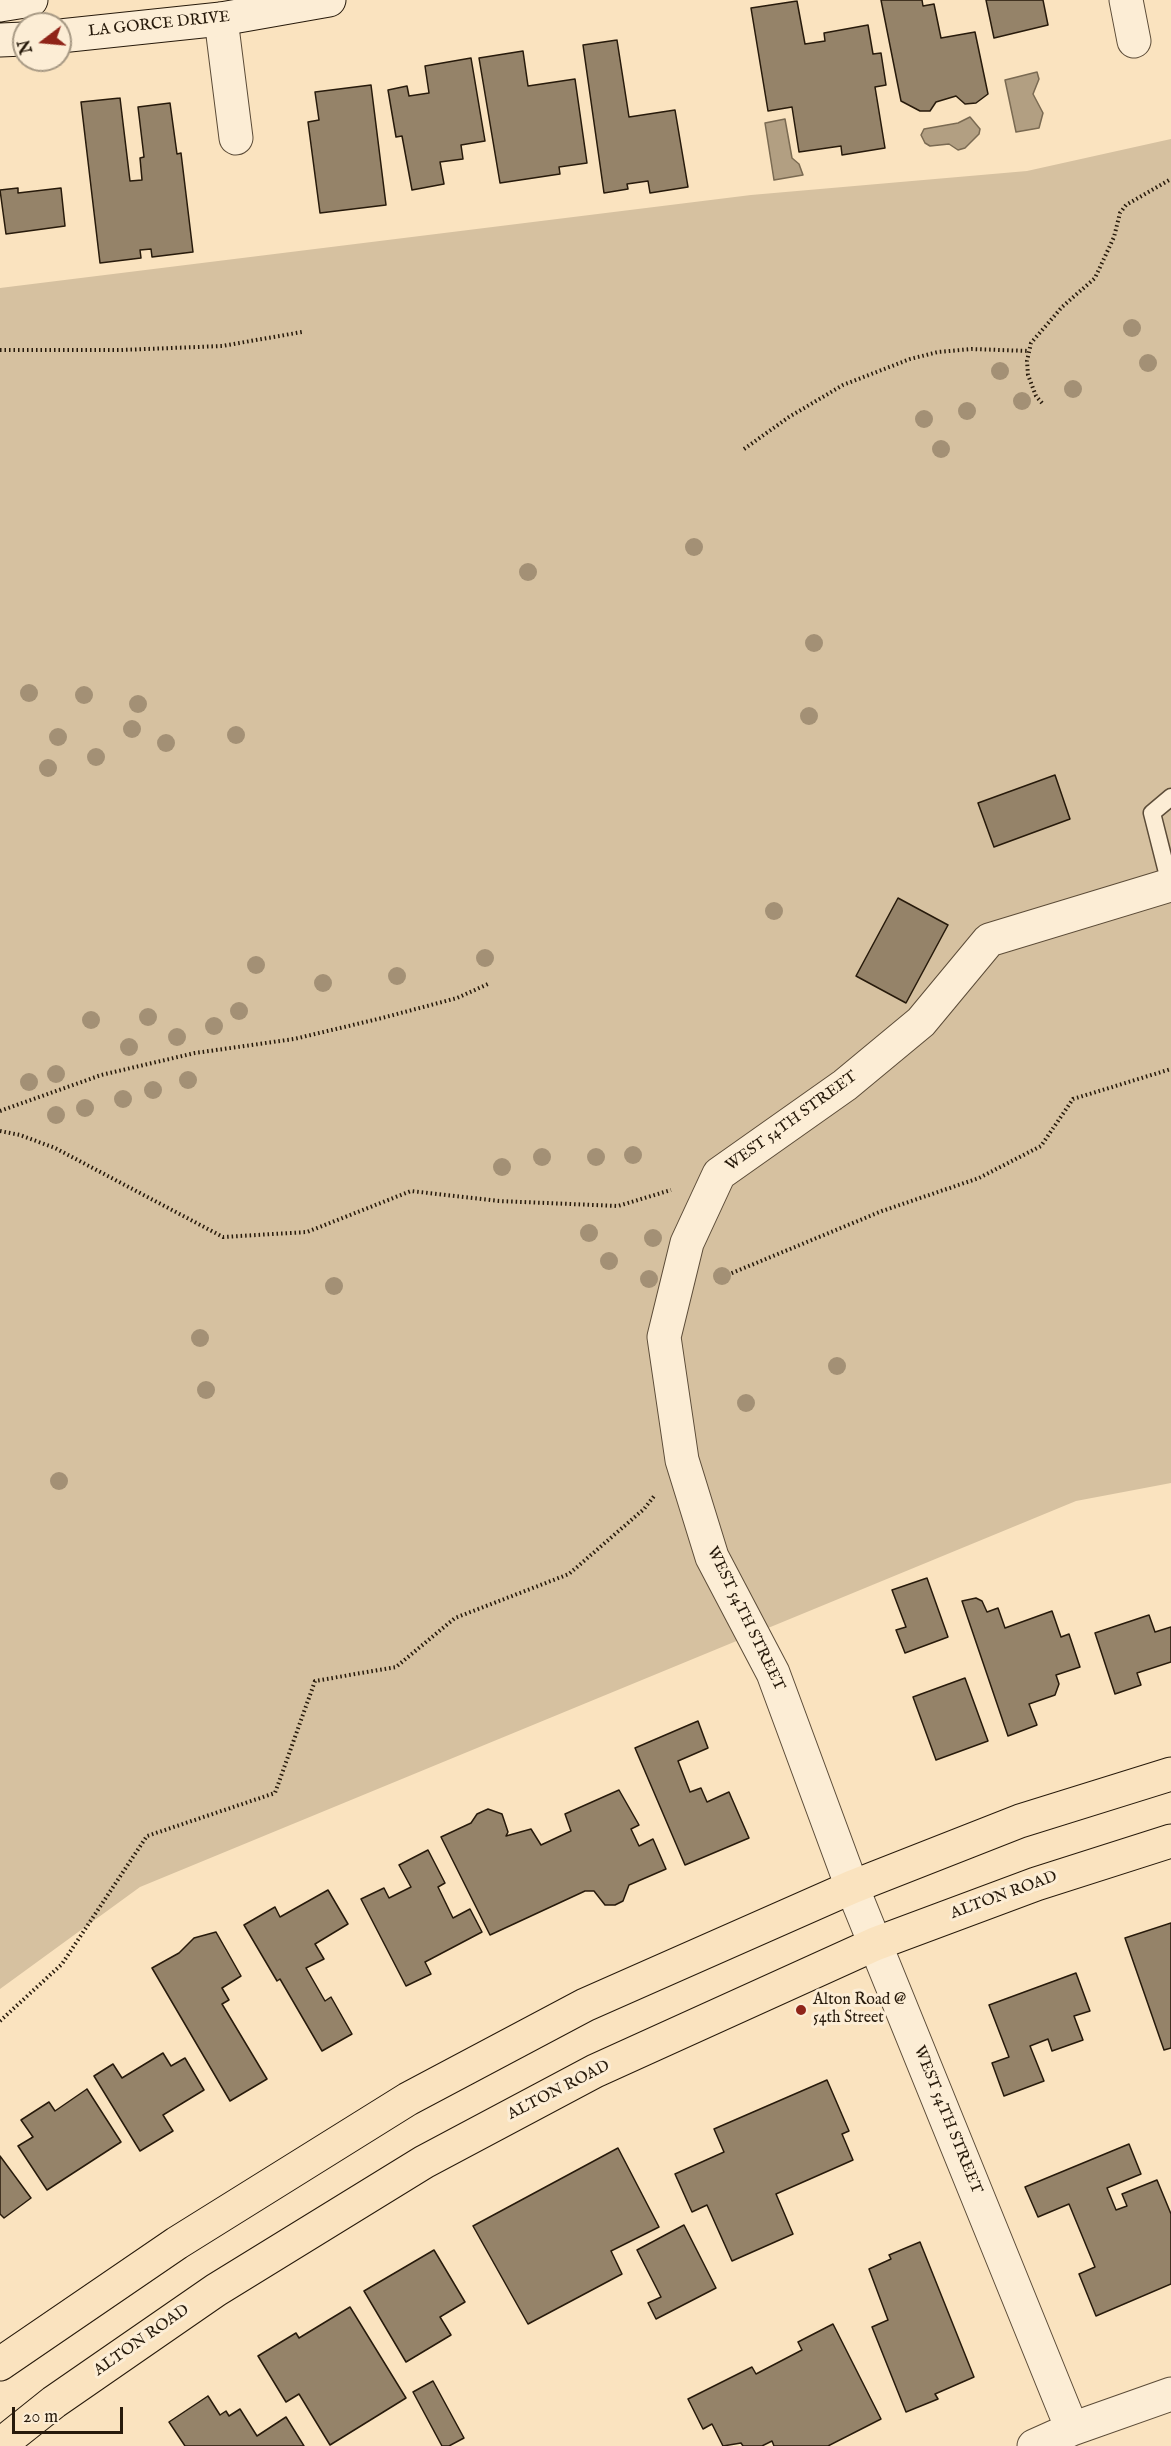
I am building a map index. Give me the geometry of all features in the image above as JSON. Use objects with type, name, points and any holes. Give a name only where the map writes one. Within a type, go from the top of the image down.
[{"type":"main road","points":[[0,2364],[177,2243],[408,2099],[585,2005],[852,1887],[1020,1821],[1171,1774]]},
{"type":"main road","name":"ALTON ROAD","points":[[0,2445],[54,2402],[216,2289],[424,2162],[595,2071],[875,1944],[1036,1884],[1171,1841]]},
{"type":"street","points":[[0,5],[31,0]]},
{"type":"street","name":"LA GORCE DRIVE","points":[[72,35],[221,19],[329,0]]},
{"type":"street","points":[[1126,0],[1134,41]]},
{"type":"street","points":[[221,19],[236,138]]},
{"type":"street","name":"WEST 54TH STREET","points":[[1072,2429],[852,1887],[774,1672],[712,1557],[682,1460],[664,1337],[687,1243],[719,1174],[846,1085],[921,1022],[989,940],[1171,886]]},
{"type":"street","points":[[1034,2446],[1072,2429],[1171,2394]]},
{"type":"lane","points":[[1171,797],[1152,813],[1171,886]]},
{"type":"path","points":[[1042,403],[1036,396],[1028,375],[1031,343],[1045,325],[1095,278],[1114,237],[1120,213],[1126,205],[1171,179]]},
{"type":"path","points":[[0,350],[121,350],[222,346],[302,332]]},
{"type":"path","points":[[744,449],[789,417],[843,385],[910,359],[938,352],[972,349],[1029,351]]},
{"type":"path","points":[[0,1111],[112,1072],[195,1053],[294,1039],[457,998],[488,984]]},
{"type":"path","points":[[711,1281],[882,1211],[979,1178],[1041,1146],[1073,1099],[1171,1069]]},
{"type":"path","points":[[0,1131],[20,1135],[55,1148],[223,1237],[307,1232],[411,1191],[499,1201],[618,1206],[719,1174]]},
{"type":"path","points":[[0,2021],[62,1964],[147,1836],[275,1793],[315,1681],[396,1666],[455,1618],[569,1574],[644,1509],[682,1460]]},
{"type":"shaded area","points":[[1037,72],[1039,79],[1033,94],[1043,113],[1039,128],[1016,132],[1005,80]]},
{"type":"shaded area","points":[[970,117],[980,129],[979,134],[965,148],[958,150],[949,144],[930,146],[925,143],[921,135],[924,129],[958,123]]},
{"type":"shaded area","points":[[785,119],[792,158],[799,164],[803,175],[774,180],[765,123]]},
{"type":"shaded area","points":[[1171,139],[1171,1483],[1076,1501],[140,1887],[0,1989],[0,288],[751,195],[1027,171]]},
{"type":"building","points":[[881,0],[922,0],[923,6],[934,4],[941,38],[975,32],[988,94],[976,103],[965,104],[956,96],[936,102],[930,111],[920,111],[901,101]]},
{"type":"building","points":[[986,0],[1043,0],[1048,25],[994,38]]},
{"type":"building","points":[[797,1],[805,44],[825,41],[824,33],[868,25],[873,54],[881,53],[886,85],[875,87],[885,148],[842,155],[841,146],[799,152],[792,107],[768,111],[751,8]]},
{"type":"building","points":[[617,40],[629,117],[675,110],[688,187],[650,193],[648,181],[627,184],[628,189],[604,193],[583,45]]},
{"type":"building","points":[[523,51],[528,86],[575,79],[587,163],[559,167],[560,174],[500,183],[479,58]]},
{"type":"building","points":[[471,58],[485,141],[461,145],[463,159],[440,162],[444,184],[412,190],[402,136],[396,137],[388,90],[407,86],[409,96],[429,93],[425,66]]},
{"type":"building","points":[[371,85],[386,205],[320,213],[308,122],[319,120],[315,92]]},
{"type":"building","points":[[120,98],[130,181],[142,180],[140,158],[144,157],[138,107],[170,103],[177,154],[181,153],[193,252],[152,257],[151,249],[140,250],[141,258],[100,263],[81,102]]},
{"type":"building","points":[[18,188],[18,193],[61,188],[65,226],[6,234],[0,190]]},
{"type":"building","points":[[1055,775],[1070,819],[994,847],[978,803]]},
{"type":"building","points":[[898,898],[948,925],[906,1003],[856,976]]},
{"type":"building","points":[[927,1578],[948,1637],[905,1653],[896,1630],[906,1627],[892,1590]]},
{"type":"building","points":[[976,1598],[982,1601],[987,1612],[998,1608],[1005,1628],[1052,1611],[1061,1637],[1069,1634],[1080,1667],[1056,1675],[1059,1684],[1055,1695],[1029,1704],[1037,1725],[1008,1736],[962,1601]]},
{"type":"building","points":[[1149,1615],[1155,1632],[1171,1627],[1171,1662],[1137,1673],[1141,1685],[1115,1694],[1095,1633]]},
{"type":"building","points":[[965,1678],[988,1741],[936,1760],[913,1697]]},
{"type":"building","points":[[698,1721],[708,1748],[678,1761],[690,1792],[701,1788],[707,1802],[729,1792],[749,1838],[685,1865],[635,1748]]},
{"type":"building","points":[[619,1790],[639,1825],[631,1829],[639,1846],[653,1839],[666,1869],[629,1885],[623,1901],[615,1905],[605,1905],[594,1891],[585,1891],[490,1935],[441,1837],[471,1823],[477,1814],[488,1809],[502,1814],[508,1832],[506,1836],[531,1829],[541,1845],[571,1831],[565,1814]]},
{"type":"building","points":[[428,1850],[445,1883],[438,1887],[453,1918],[470,1909],[482,1932],[425,1962],[431,1974],[406,1986],[361,1899],[384,1888],[389,1898],[411,1887],[399,1865]]},
{"type":"building","points":[[328,1890],[348,1924],[315,1944],[324,1959],[306,1968],[325,2001],[331,1997],[352,2034],[322,2051],[280,1979],[277,1981],[244,1925],[275,1907],[280,1917]]},
{"type":"building","points":[[1171,1923],[1171,2048],[1164,2050],[1125,1938]]},
{"type":"building","points":[[216,1932],[241,1976],[222,1988],[229,2000],[222,2004],[267,2079],[230,2101],[152,1968],[179,1953],[194,1938]]},
{"type":"building","points":[[1076,1973],[1090,2011],[1074,2016],[1083,2040],[1052,2051],[1048,2039],[1030,2046],[1044,2081],[1004,2096],[992,2063],[1009,2057],[989,2005]]},
{"type":"building","points":[[163,2053],[171,2066],[185,2058],[204,2090],[163,2115],[173,2131],[140,2151],[94,2076],[113,2064],[122,2078]]},
{"type":"building","points":[[827,2080],[849,2131],[842,2134],[853,2160],[776,2194],[793,2234],[732,2261],[707,2205],[692,2212],[675,2174],[724,2152],[714,2129]]},
{"type":"building","points":[[87,2089],[121,2142],[47,2190],[18,2146],[33,2137],[21,2120],[49,2102],[55,2111]]},
{"type":"building","points":[[1129,2144],[1141,2174],[1107,2188],[1116,2210],[1127,2206],[1122,2194],[1157,2180],[1171,2214],[1171,2284],[1096,2316],[1079,2274],[1095,2267],[1069,2204],[1038,2217],[1025,2187]]},
{"type":"building","points":[[618,2148],[659,2227],[611,2251],[622,2274],[528,2324],[473,2226]]},
{"type":"building","points":[[0,2156],[31,2198],[4,2218],[0,2214]]},
{"type":"building","points":[[684,2225],[716,2288],[656,2319],[648,2303],[661,2297],[637,2250]]},
{"type":"building","points":[[920,2242],[974,2377],[935,2394],[938,2399],[906,2412],[872,2327],[888,2320],[869,2269],[891,2259],[889,2255]]},
{"type":"building","points":[[434,2250],[465,2302],[440,2317],[451,2335],[406,2362],[364,2291]]},
{"type":"building","points":[[350,2307],[406,2398],[330,2445],[299,2394],[286,2402],[258,2356],[296,2333],[299,2338]]},
{"type":"building","points":[[833,2324],[881,2419],[828,2446],[774,2446],[772,2441],[762,2446],[743,2446],[741,2443],[723,2446],[712,2424],[703,2429],[688,2399],[752,2367],[756,2374],[802,2350],[798,2342]]},
{"type":"building","points":[[433,2381],[464,2438],[449,2446],[442,2446],[413,2392]]},
{"type":"building","points":[[208,2396],[220,2415],[226,2411],[229,2416],[240,2409],[257,2436],[286,2417],[304,2446],[185,2446],[169,2422]]},
{"type":"place","name":"Alton Road @ 54th Street","points":[[801,2010]]}]
